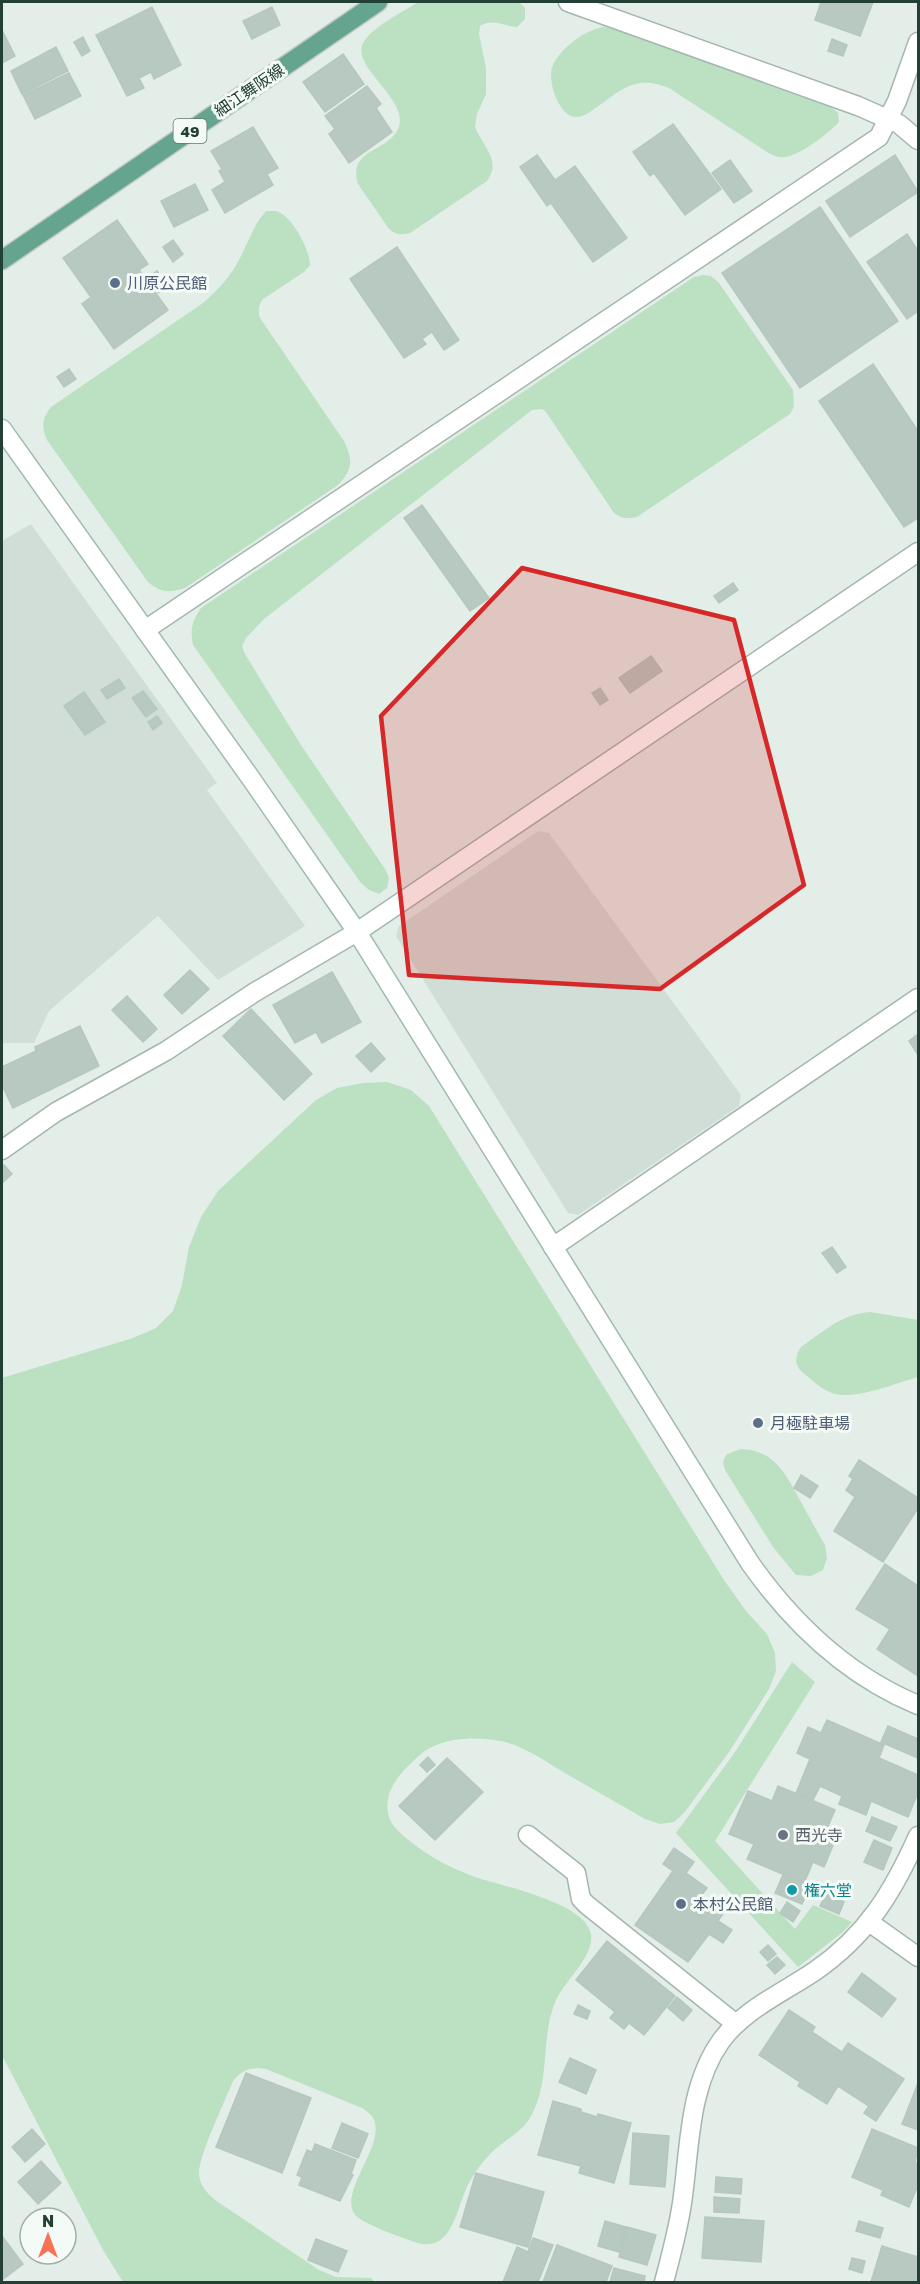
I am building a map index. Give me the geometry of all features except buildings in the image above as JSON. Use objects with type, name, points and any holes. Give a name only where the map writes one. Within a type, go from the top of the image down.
[{"type":"main road","name":"細江舞阪線","points":[[2,260],[378,2]]},
{"type":"street","points":[[568,2],[858,106],[899,124],[918,140]]},
{"type":"street","points":[[145,630],[879,137],[897,101],[918,42]]},
{"type":"street","points":[[2,429],[357,932],[743,1553],[771,1592],[814,1638],[849,1666],[918,1705]]},
{"type":"street","points":[[2,1150],[56,1112],[166,1051],[255,992],[357,932],[918,552]]},
{"type":"street","points":[[554,1247],[918,998]]},
{"type":"street","points":[[528,1835],[576,1873],[581,1899],[587,1905],[735,2024]]},
{"type":"street","points":[[664,2283],[679,2219],[698,2087],[708,2062],[721,2040],[735,2024],[817,1969],[852,1941],[881,1908],[903,1870],[918,1836]]},
{"type":"street","points":[[868,1922],[918,1957]]},
{"type":"highlighted area","points":[[522,568],[734,620],[804,885],[660,989],[409,975],[381,716]]},
{"type":"shaded area","points":[[31,524],[217,783],[207,790],[305,926],[218,980],[158,916],[49,1011],[34,1043],[2,1043],[2,541]]},
{"type":"shaded area","points":[[538,831],[549,833],[741,1095],[739,1106],[578,1215],[568,1213],[396,936],[399,926]]},
{"type":"green space","points":[[418,2],[519,2],[525,8],[525,19],[517,27],[494,23],[480,26],[479,34],[486,68],[486,94],[477,114],[475,127],[492,160],[493,167],[487,181],[410,233],[401,234],[389,229],[358,184],[356,173],[358,164],[363,157],[393,137],[398,129],[400,118],[396,106],[370,71],[361,50],[370,34]]},
{"type":"green space","points":[[603,27],[615,28],[831,107],[838,113],[839,122],[806,148],[791,156],[781,157],[770,154],[669,88],[657,84],[637,83],[621,90],[582,116],[571,116],[560,105],[556,97],[551,79],[553,65],[574,41]]},
{"type":"green space","points":[[266,211],[276,211],[282,214],[294,226],[307,251],[310,265],[304,272],[263,299],[259,308],[260,318],[344,441],[350,459],[349,469],[338,485],[185,588],[175,591],[161,590],[148,582],[47,440],[43,427],[44,419],[51,407],[209,298],[234,269],[255,227]]},
{"type":"green space","points":[[711,276],[719,283],[793,390],[794,407],[790,414],[637,517],[627,518],[614,513],[546,412],[542,409],[532,410],[264,619],[246,638],[242,646],[245,654],[301,745],[385,869],[389,878],[387,888],[379,894],[369,890],[361,883],[193,645],[192,625],[196,617],[201,608],[694,277]]},
{"type":"green space","points":[[387,1082],[411,1090],[429,1106],[724,1580],[746,1611],[767,1634],[775,1653],[776,1671],[769,1689],[729,1752],[684,1813],[674,1822],[660,1824],[645,1819],[529,1751],[510,1743],[493,1740],[458,1739],[434,1746],[413,1761],[394,1784],[387,1803],[390,1821],[408,1840],[434,1858],[458,1870],[539,1896],[572,1912],[584,1921],[590,1931],[591,1939],[585,1957],[560,1992],[551,2014],[541,2088],[531,2116],[524,2126],[494,2150],[478,2169],[470,2181],[447,2234],[439,2241],[430,2244],[418,2243],[395,2235],[356,2216],[351,2206],[352,2194],[375,2138],[376,2126],[371,2115],[362,2108],[266,2069],[256,2068],[244,2071],[233,2081],[200,2165],[199,2177],[202,2185],[215,2200],[319,2270],[336,2277],[371,2278],[374,2282],[123,2282],[103,2250],[2,2055],[2,1378],[133,1338],[156,1328],[173,1311],[182,1285],[189,1247],[201,1217],[218,1191],[316,1100],[337,1088],[363,1083]]},
{"type":"green space","points":[[871,1312],[918,1320],[918,1377],[863,1393],[841,1395],[824,1389],[799,1369],[796,1360],[801,1347],[842,1320]]},
{"type":"green space","points":[[740,1449],[761,1453],[770,1458],[784,1472],[825,1545],[827,1558],[823,1570],[811,1576],[796,1575],[773,1547],[725,1470],[723,1462],[726,1455]]},
{"type":"green space","points":[[792,1662],[815,1682],[715,1841],[795,1929],[813,1905],[852,1922],[843,1932],[798,1967],[676,1833],[733,1755]]},
{"type":"place","name":"川原公民館","points":[[115,283]]},
{"type":"place","name":"月極駐車場","points":[[758,1423]]},
{"type":"place","name":"西光寺","points":[[783,1835]]},
{"type":"place","name":"権六堂","points":[[792,1890]]},
{"type":"place","name":"本村公民館","points":[[681,1904]]}]
